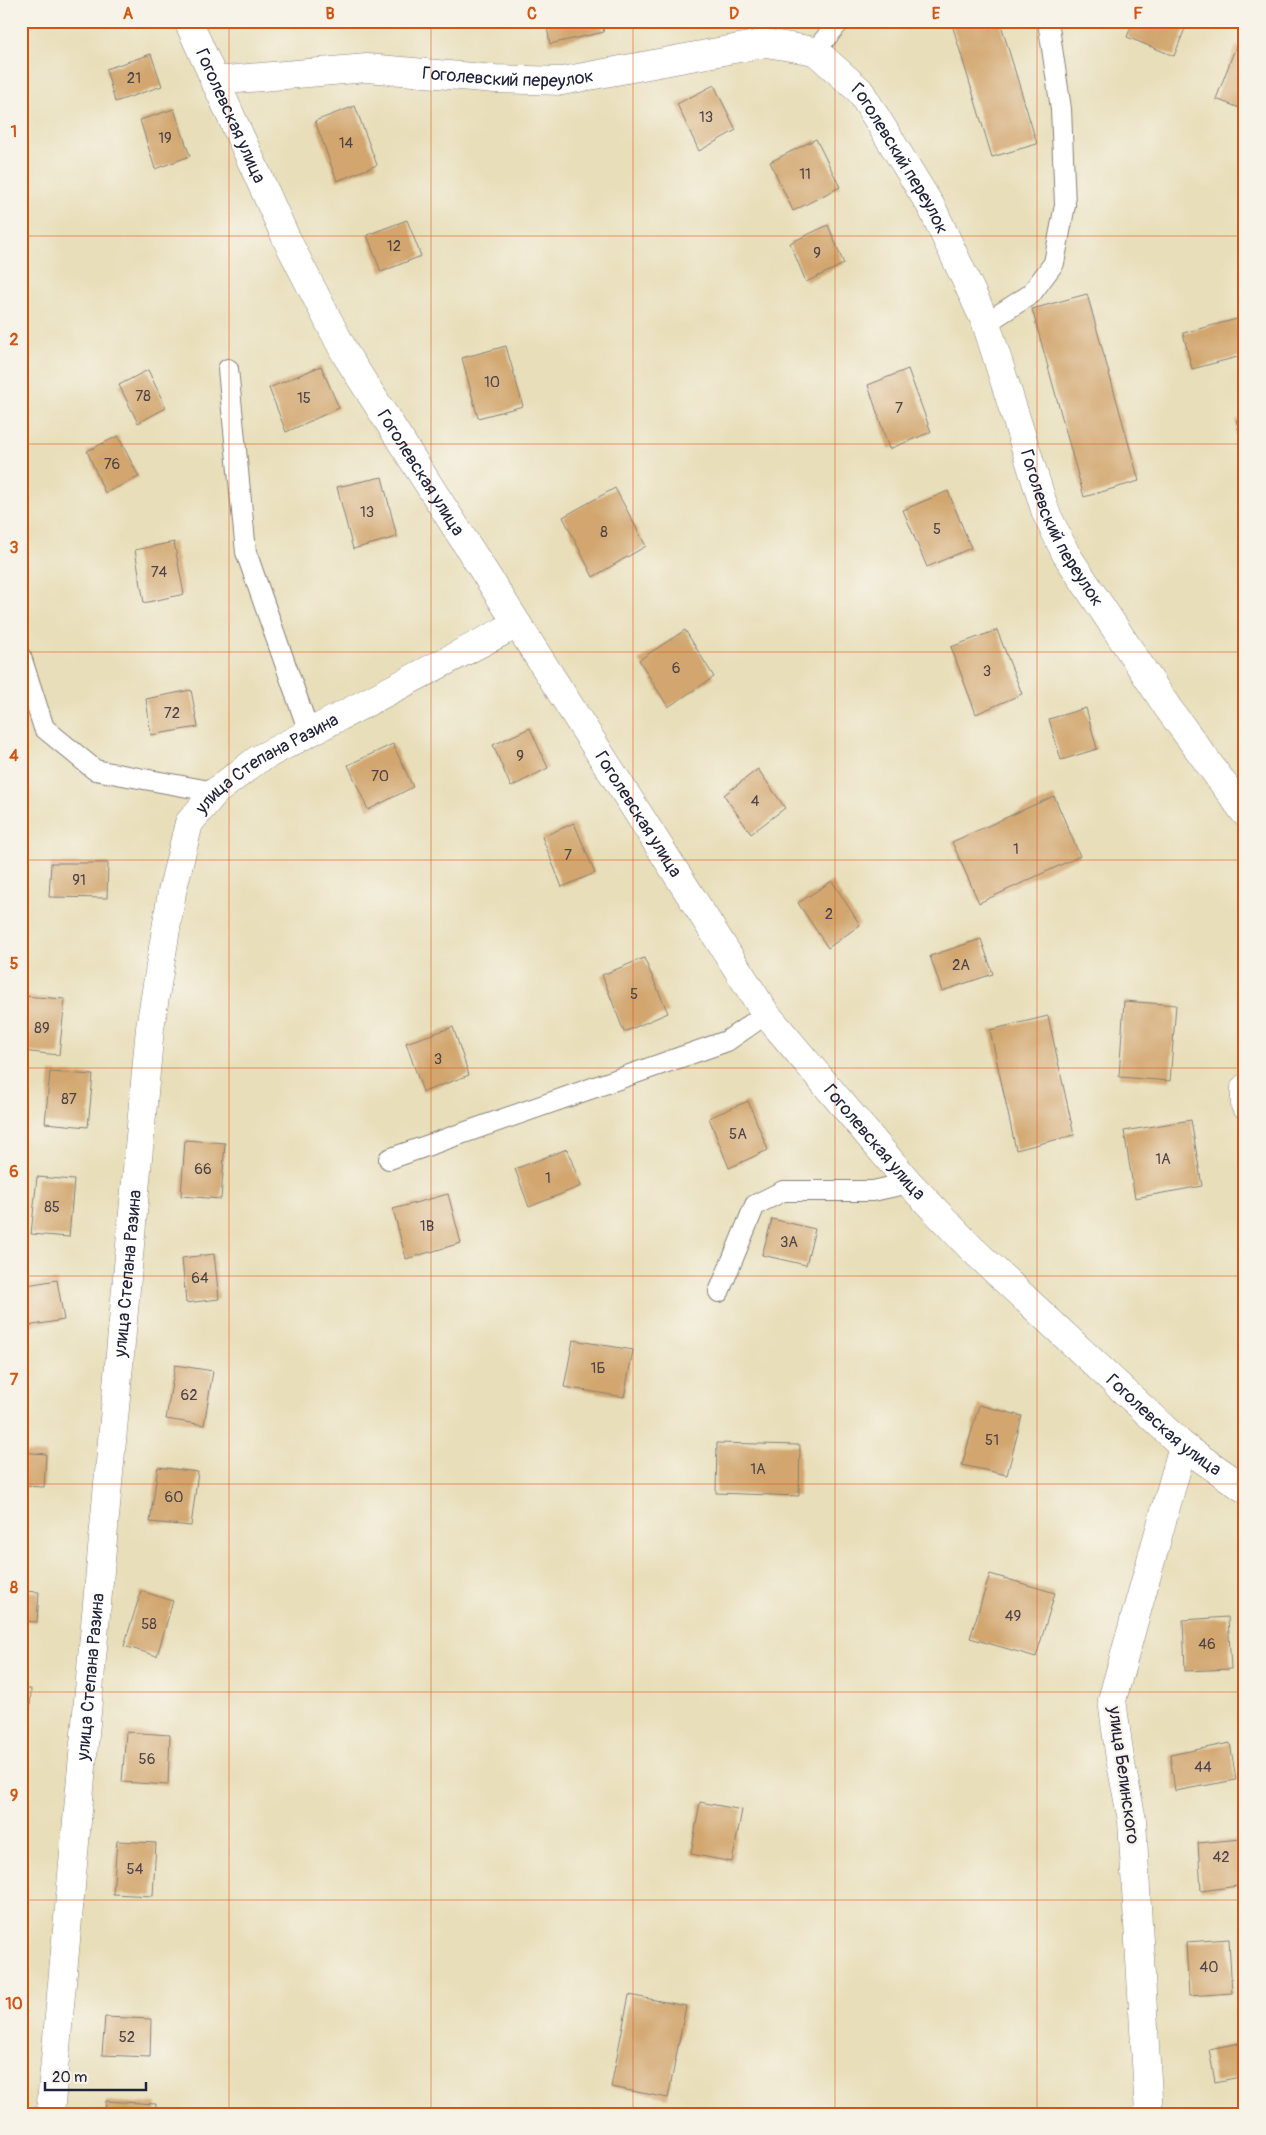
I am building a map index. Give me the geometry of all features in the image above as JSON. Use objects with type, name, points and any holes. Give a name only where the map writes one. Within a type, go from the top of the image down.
[{"type":"street","name":"Гоголевская улица","points":[[188,21],[287,240],[346,356],[766,1014],[909,1182],[971,1248],[1183,1446],[1245,1489]]},
{"type":"street","name":"Гоголевский переулок","points":[[214,81],[367,68],[495,79],[562,81],[766,43],[815,51],[860,91],[932,208],[986,323],[1046,513],[1066,554],[1168,708],[1245,813]]},
{"type":"street","name":"улица Степана Разина","points":[[50,2114],[150,1028],[172,892],[189,823],[215,792],[257,760],[517,624]]},
{"type":"street","points":[[1245,1088],[1245,1105]]},
{"type":"street","name":"улица Белинского","points":[[1149,2114],[1132,1820],[1120,1759],[1112,1700],[1183,1446]]},
{"type":"lane","points":[[815,51],[840,21]]},
{"type":"lane","points":[[986,323],[1031,294],[1054,263],[1065,205],[1061,109],[1048,21]]},
{"type":"lane","points":[[228,370],[246,552],[309,732]]},
{"type":"lane","points":[[21,658],[44,728],[95,770],[215,792]]},
{"type":"lane","points":[[389,1159],[727,1041],[766,1014]]},
{"type":"lane","points":[[720,1292],[755,1205],[783,1191],[874,1191],[909,1182]]},
{"type":"building","points":[[546,21],[601,21],[604,32],[550,44]]},
{"type":"building","points":[[951,21],[1000,21],[1037,144],[992,157]]},
{"type":"building","points":[[1133,21],[1188,21],[1174,56],[1127,37]]},
{"type":"building","points":[[1236,46],[1245,49],[1245,110],[1216,99]]},
{"type":"building","points":[[151,54],[162,86],[115,102],[106,69]]},
{"type":"building","points":[[714,85],[736,130],[699,151],[677,104]]},
{"type":"building","points":[[355,106],[377,165],[337,181],[315,121]]},
{"type":"building","points":[[174,109],[190,156],[155,169],[140,120]]},
{"type":"building","points":[[816,139],[840,187],[793,211],[770,162]]},
{"type":"building","points":[[407,220],[421,256],[381,272],[367,235]]},
{"type":"building","points":[[828,225],[844,264],[806,282],[790,243]]},
{"type":"building","points":[[1087,294],[1139,481],[1084,497],[1032,309]]},
{"type":"building","points":[[1237,319],[1245,355],[1192,369],[1183,333]]},
{"type":"building","points":[[506,346],[523,406],[478,418],[462,358]]},
{"type":"building","points":[[321,366],[339,408],[286,432],[269,388]]},
{"type":"building","points":[[908,369],[931,432],[889,449],[868,385]]},
{"type":"building","points":[[148,370],[166,408],[138,423],[119,385]]},
{"type":"building","points":[[1245,418],[1245,453],[1244,453],[1236,420]]},
{"type":"building","points":[[118,436],[139,477],[105,493],[87,451]]},
{"type":"building","points":[[382,477],[397,537],[353,549],[337,487]]},
{"type":"building","points":[[615,488],[646,546],[593,577],[563,517]]},
{"type":"building","points":[[948,491],[971,548],[927,567],[903,510]]},
{"type":"building","points":[[174,542],[184,594],[144,603],[135,550]]},
{"type":"building","points":[[685,630],[714,677],[668,707],[639,660]]},
{"type":"building","points":[[997,630],[1022,694],[976,714],[951,647]]},
{"type":"building","points":[[191,690],[198,727],[151,735],[146,699]]},
{"type":"building","points":[[1086,708],[1097,749],[1061,760],[1049,719]]},
{"type":"building","points":[[530,728],[548,768],[511,787],[493,745]]},
{"type":"building","points":[[393,744],[413,787],[368,810],[348,765]]},
{"type":"building","points":[[758,769],[785,808],[751,834],[724,795]]},
{"type":"building","points":[[1054,796],[1080,856],[979,903],[952,842]]},
{"type":"building","points":[[574,823],[595,873],[562,887],[542,837]]},
{"type":"building","points":[[51,863],[108,863],[107,898],[49,897]]},
{"type":"building","points":[[832,881],[860,925],[828,948],[798,903]]},
{"type":"building","points":[[981,939],[993,974],[942,991],[930,956]]},
{"type":"building","points":[[644,958],[668,1013],[624,1032],[602,975]]},
{"type":"building","points":[[22,996],[65,999],[59,1055],[21,1051]]},
{"type":"building","points":[[1124,1001],[1176,1005],[1170,1081],[1119,1077]]},
{"type":"building","points":[[1048,1016],[1074,1135],[1016,1150],[990,1030]]},
{"type":"building","points":[[453,1027],[469,1075],[423,1092],[406,1043]]},
{"type":"building","points":[[50,1072],[93,1075],[88,1127],[45,1123]]},
{"type":"building","points":[[748,1101],[768,1150],[729,1168],[709,1118]]},
{"type":"building","points":[[1191,1120],[1202,1186],[1135,1198],[1124,1131]]},
{"type":"building","points":[[185,1140],[225,1143],[221,1199],[181,1196]]},
{"type":"building","points":[[567,1149],[581,1186],[529,1207],[515,1169]]},
{"type":"building","points":[[37,1177],[74,1180],[69,1237],[31,1234]]},
{"type":"building","points":[[448,1194],[461,1243],[406,1259],[393,1209]]},
{"type":"building","points":[[772,1219],[815,1229],[806,1265],[762,1255]]},
{"type":"building","points":[[214,1254],[219,1299],[186,1303],[182,1258]]},
{"type":"building","points":[[57,1280],[64,1320],[21,1327],[21,1286]]},
{"type":"building","points":[[573,1340],[633,1350],[624,1397],[564,1387]]},
{"type":"building","points":[[175,1365],[213,1371],[204,1425],[166,1419]]},
{"type":"building","points":[[979,1405],[1022,1416],[1007,1475],[962,1465]]},
{"type":"building","points":[[717,1443],[800,1445],[799,1496],[716,1493]]},
{"type":"building","points":[[21,1452],[46,1454],[44,1487],[21,1486]]},
{"type":"building","points":[[158,1467],[198,1472],[191,1526],[150,1522]]},
{"type":"building","points":[[990,1574],[1055,1593],[1036,1657],[970,1638]]},
{"type":"building","points":[[21,1591],[39,1592],[37,1622],[21,1621]]},
{"type":"building","points":[[141,1591],[173,1601],[157,1656],[124,1646]]},
{"type":"building","points":[[1228,1617],[1231,1669],[1185,1671],[1183,1620]]},
{"type":"building","points":[[21,1689],[31,1689],[29,1726],[21,1725]]},
{"type":"building","points":[[126,1732],[170,1735],[168,1785],[122,1782]]},
{"type":"building","points":[[1230,1743],[1236,1780],[1175,1791],[1170,1755]]},
{"type":"building","points":[[700,1802],[742,1810],[732,1862],[691,1854]]},
{"type":"building","points":[[1241,1839],[1245,1885],[1201,1891],[1198,1843]]},
{"type":"building","points":[[117,1841],[156,1843],[153,1896],[113,1894]]},
{"type":"building","points":[[1229,1939],[1232,1993],[1189,1996],[1186,1942]]},
{"type":"building","points":[[629,1995],[686,2006],[668,2098],[611,2087]]},
{"type":"building","points":[[105,2017],[151,2019],[150,2057],[102,2055]]},
{"type":"building","points":[[1245,2042],[1245,2076],[1215,2082],[1209,2049]]},
{"type":"building","points":[[106,2101],[156,2104],[155,2114],[105,2114]]},
{"type":"building","points":[[1012,2110],[1066,2111],[1066,2114],[1012,2114]]}]
